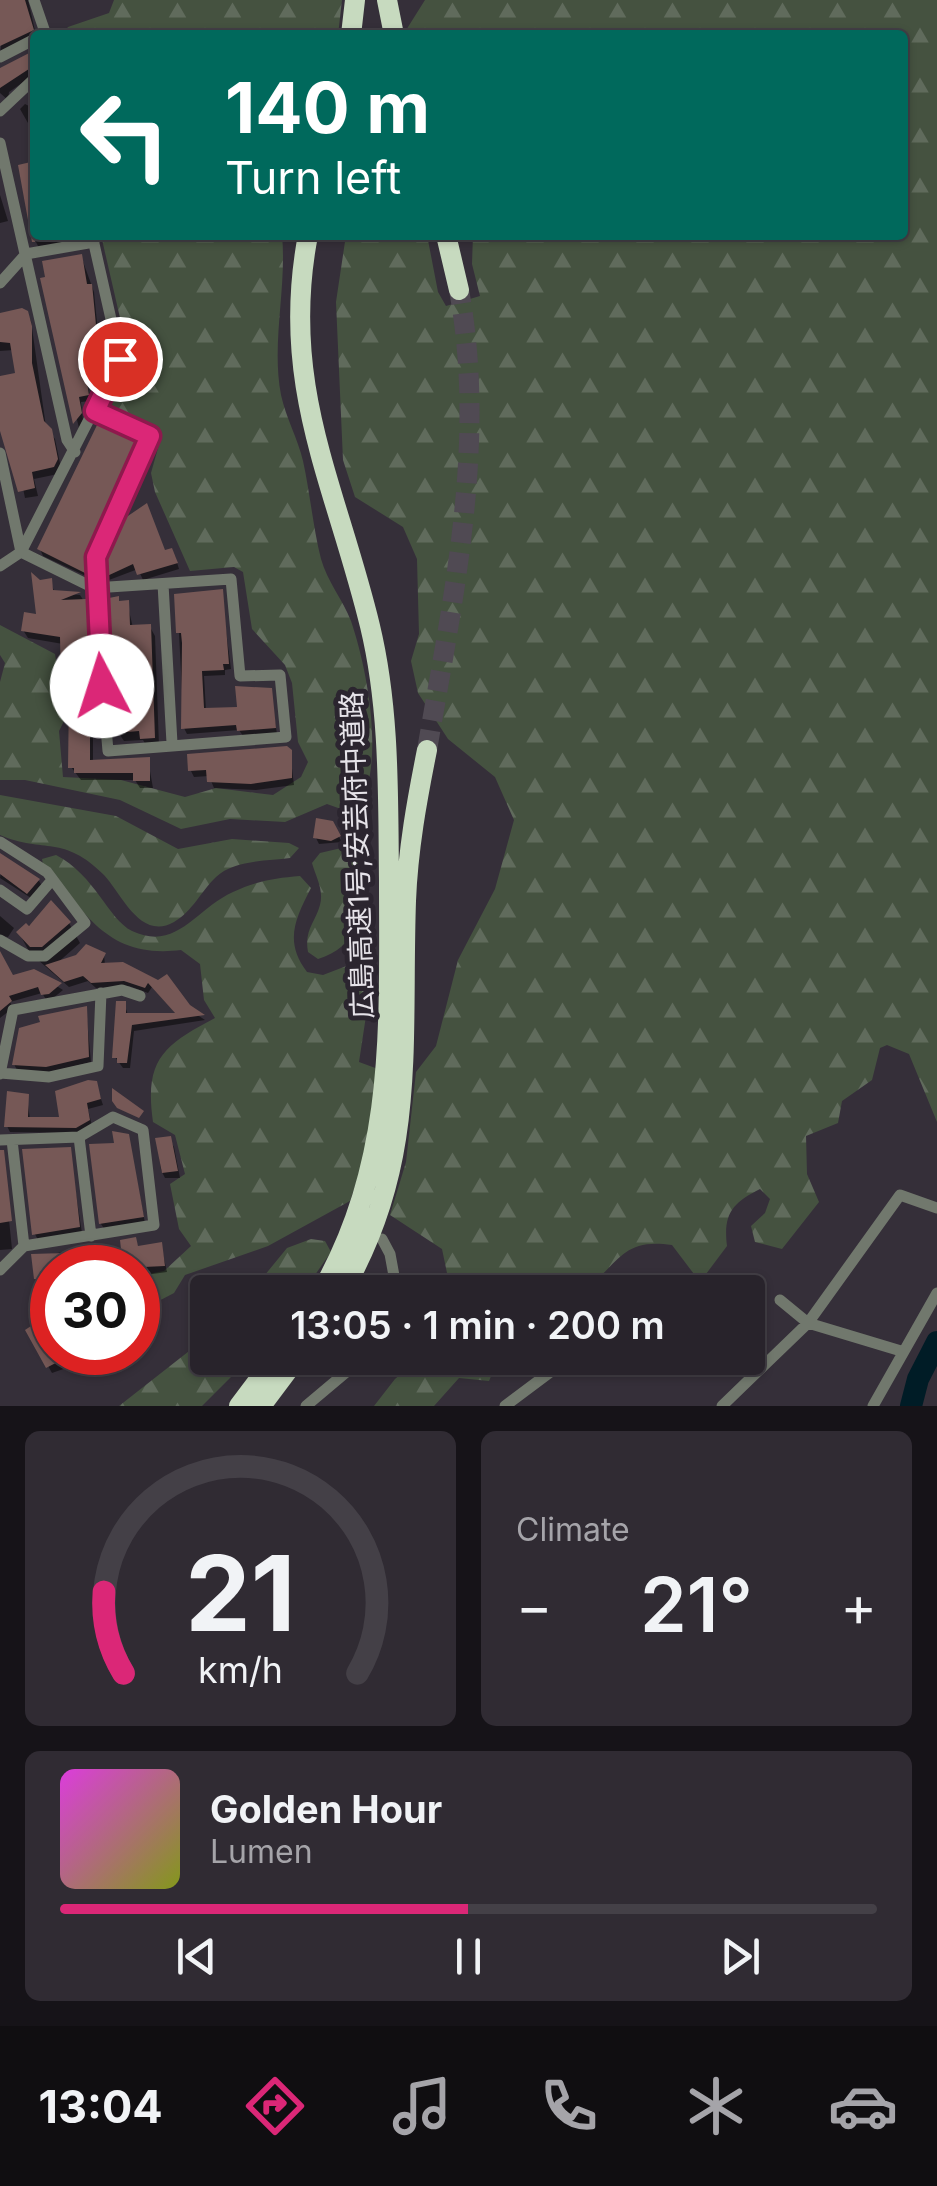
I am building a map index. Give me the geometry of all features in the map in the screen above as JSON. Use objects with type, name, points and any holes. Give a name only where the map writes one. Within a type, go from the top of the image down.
[{"type":"highway","points":[[352,30],[354,5]]},
{"type":"highway","points":[[388,5],[393,30]]},
{"type":"highway","name":"広島高速1号;安芸府中道路","points":[[308,240],[299,339],[304,394],[331,500],[369,622],[383,703],[398,1046]]},
{"type":"highway","points":[[447,240],[459,290]]},
{"type":"highway","name":"広島高速1号;安芸府中道路","points":[[345,1275],[391,1175],[407,878],[427,750]]},
{"type":"highway","name":"広島高速1号;安芸府中道路","points":[[337,1275],[346,1266]]},
{"type":"highway","points":[[239,1406],[262,1375]]},
{"type":"highway","points":[[261,1406],[284,1375]]},
{"type":"street","points":[[34,0],[41,30]]},
{"type":"street","points":[[0,58],[30,42]]},
{"type":"street","points":[[0,111],[30,88]]},
{"type":"street","points":[[0,142],[67,440],[75,452]]},
{"type":"street","points":[[0,283],[26,254],[85,240]]},
{"type":"street","points":[[0,566],[21,552],[120,359],[93,240]]},
{"type":"street","points":[[21,552],[94,588],[231,579],[240,676],[280,676],[286,737],[172,742],[108,751],[94,588],[96,557],[150,436],[95,411]]},
{"type":"street","points":[[0,453],[21,552]]},
{"type":"street","points":[[163,584],[172,742]]},
{"type":"street","points":[[0,842],[52,880],[84,923],[45,956],[28,956],[0,940]]},
{"type":"street","points":[[0,890],[26,909],[52,880]]},
{"type":"street","points":[[102,993],[98,1066],[49,1077],[0,1074],[13,1010],[102,993],[122,990],[140,996]]},
{"type":"street","points":[[0,1270],[24,1246],[154,1226],[146,1137],[142,1130],[114,1117],[79,1137],[6,1140],[24,1246]]},
{"type":"street","points":[[79,1137],[91,1236]]},
{"type":"street","points":[[722,1406],[808,1323],[900,1196],[937,1208]]},
{"type":"street","points":[[382,1239],[394,1275]]},
{"type":"street","points":[[873,1406],[937,1293]]},
{"type":"street","points":[[780,1300],[808,1323],[901,1351]]},
{"type":"street","points":[[306,1406],[343,1375]]},
{"type":"street","points":[[505,1406],[546,1375]]},
{"type":"green space","points":[[114,0],[342,0],[339,30],[66,30],[109,13]]},
{"type":"green space","points":[[425,0],[937,0],[937,1122],[909,1054],[887,1045],[880,1048],[872,1080],[842,1101],[838,1123],[806,1136],[807,1174],[819,1202],[782,1249],[755,1242],[751,1226],[765,1213],[770,1199],[760,1189],[742,1199],[732,1211],[727,1246],[705,1275],[695,1275],[672,1245],[654,1244],[629,1250],[601,1275],[447,1275],[442,1249],[390,1215],[406,1162],[416,1072],[436,1046],[458,960],[495,889],[514,820],[495,777],[448,739],[418,693],[411,661],[419,634],[417,559],[403,527],[355,497],[343,460],[336,302],[345,240],[428,240],[438,292],[446,306],[480,296],[472,264],[473,240],[908,240],[908,30],[406,30]]},
{"type":"green space","points":[[102,240],[282,240],[278,355],[281,395],[303,461],[321,559],[351,621],[368,693],[370,773],[355,814],[327,804],[285,822],[230,819],[181,829],[120,800],[25,780],[0,780],[0,682],[5,663],[0,655],[0,625],[55,654],[65,719],[59,731],[63,777],[121,780],[185,797],[216,788],[273,795],[301,777],[308,762],[298,742],[292,683],[285,665],[252,629],[243,572],[234,567],[190,571],[155,492],[151,473],[160,441],[154,431],[111,405],[109,399],[129,357]]},
{"type":"green space","points":[[0,795],[116,816],[178,849],[232,839],[289,843],[299,848],[290,858],[251,862],[223,871],[181,917],[162,926],[151,925],[133,913],[104,875],[77,854],[0,835]]},
{"type":"green space","points":[[362,846],[360,914],[347,941],[318,959],[308,952],[307,944],[321,899],[312,863],[320,853]]},
{"type":"green space","points":[[56,855],[69,864],[123,925],[148,936],[174,932],[241,888],[300,876],[311,888],[294,930],[300,961],[307,972],[323,975],[349,965],[369,996],[359,1062],[378,1069],[367,1149],[350,1201],[268,1246],[185,1275],[174,1293],[160,1300],[160,1272],[191,1246],[179,1229],[170,1184],[185,1174],[175,1135],[153,1122],[152,1083],[155,1069],[171,1046],[215,1018],[204,1000],[200,964],[181,950],[156,951],[116,940],[86,916],[42,859]]},
{"type":"green space","points":[[311,1239],[325,1241],[331,1252],[315,1275],[265,1275],[287,1248]]},
{"type":"green space","points":[[190,1350],[190,1375],[233,1375],[202,1406],[119,1406]]},
{"type":"green space","points":[[400,1375],[492,1375],[489,1381],[459,1378],[434,1406],[374,1406]]},
{"type":"building","points":[[0,0],[25,0],[34,30],[0,46]]},
{"type":"building","points":[[30,53],[30,68],[0,88],[0,68]]},
{"type":"building","points":[[30,162],[30,231],[18,165]]},
{"type":"building","points":[[82,254],[87,284],[92,284],[100,366],[98,374],[86,376],[89,395],[79,397],[82,413],[73,424],[40,278],[45,277],[42,261]]},
{"type":"building","points":[[22,308],[28,311],[32,326],[32,363],[44,421],[52,429],[58,459],[54,467],[32,472],[35,488],[18,492],[0,431],[0,376],[15,373],[10,343],[0,342],[0,313]]},
{"type":"building","points":[[98,423],[138,441],[86,553],[85,573],[37,549]]},
{"type":"building","points":[[147,503],[165,550],[172,548],[178,563],[137,575],[133,564],[105,577],[104,559],[122,520]]},
{"type":"building","points":[[31,572],[40,580],[52,578],[53,590],[81,592],[61,600],[86,599],[96,725],[90,725],[90,760],[150,757],[150,781],[133,781],[133,773],[74,773],[74,768],[68,768],[69,697],[67,684],[61,684],[60,637],[21,631],[24,612],[36,614]]},
{"type":"building","points":[[223,589],[229,664],[223,664],[224,670],[202,671],[204,708],[237,707],[235,686],[272,688],[276,728],[237,731],[236,725],[181,729],[182,643],[181,633],[176,633],[174,594]]},
{"type":"building","points":[[119,596],[119,601],[129,600],[130,625],[151,624],[155,738],[140,739],[139,731],[116,733],[113,700],[138,698],[135,657],[110,659],[110,620],[106,621],[104,599]]},
{"type":"building","points":[[287,746],[292,750],[292,778],[251,784],[207,782],[206,770],[188,771],[187,754]]},
{"type":"building","points":[[316,818],[333,821],[341,836],[331,841],[313,838]]},
{"type":"building","points":[[0,853],[40,879],[27,894],[0,874]]},
{"type":"building","points":[[51,900],[71,922],[42,947],[30,947],[16,932],[26,923],[29,926]]},
{"type":"building","points":[[86,944],[106,953],[101,963],[123,962],[158,980],[167,974],[190,1005],[205,1015],[132,1025],[127,1063],[117,1063],[117,1058],[112,1058],[116,1001],[126,1001],[126,1013],[175,1013],[148,983],[145,988],[124,981],[91,983],[83,976],[64,982],[45,965],[76,955]]},
{"type":"building","points":[[0,951],[13,975],[34,969],[62,983],[49,994],[41,995],[38,987],[9,996],[12,1001],[0,1011]]},
{"type":"building","points":[[87,1006],[89,1057],[46,1067],[12,1065],[19,1028],[40,1022],[38,1016]]},
{"type":"building","points":[[88,1080],[97,1081],[101,1099],[87,1103],[90,1120],[76,1128],[4,1127],[7,1091],[29,1094],[28,1117],[59,1117],[55,1091]]},
{"type":"building","points":[[112,1088],[144,1111],[139,1118],[117,1108],[112,1101]]},
{"type":"building","points":[[112,1131],[129,1134],[144,1217],[99,1224],[89,1144],[114,1143]]},
{"type":"building","points":[[171,1136],[178,1171],[162,1173],[155,1138]]},
{"type":"building","points":[[71,1147],[80,1227],[32,1235],[22,1149]]},
{"type":"building","points":[[0,1150],[4,1150],[12,1221],[0,1223]]},
{"type":"building","points":[[136,1237],[138,1245],[121,1245],[120,1240]]},
{"type":"building","points":[[162,1242],[165,1266],[160,1266],[160,1245],[144,1245]]},
{"type":"waterway","points":[[911,1406],[918,1379],[937,1342]]},
{"type":"tunnel","points":[[427,750],[456,578],[468,463],[467,348],[459,290]]},
{"type":"route","points":[[102,686],[94,588],[96,557],[150,436],[95,411],[120,359]]}]
